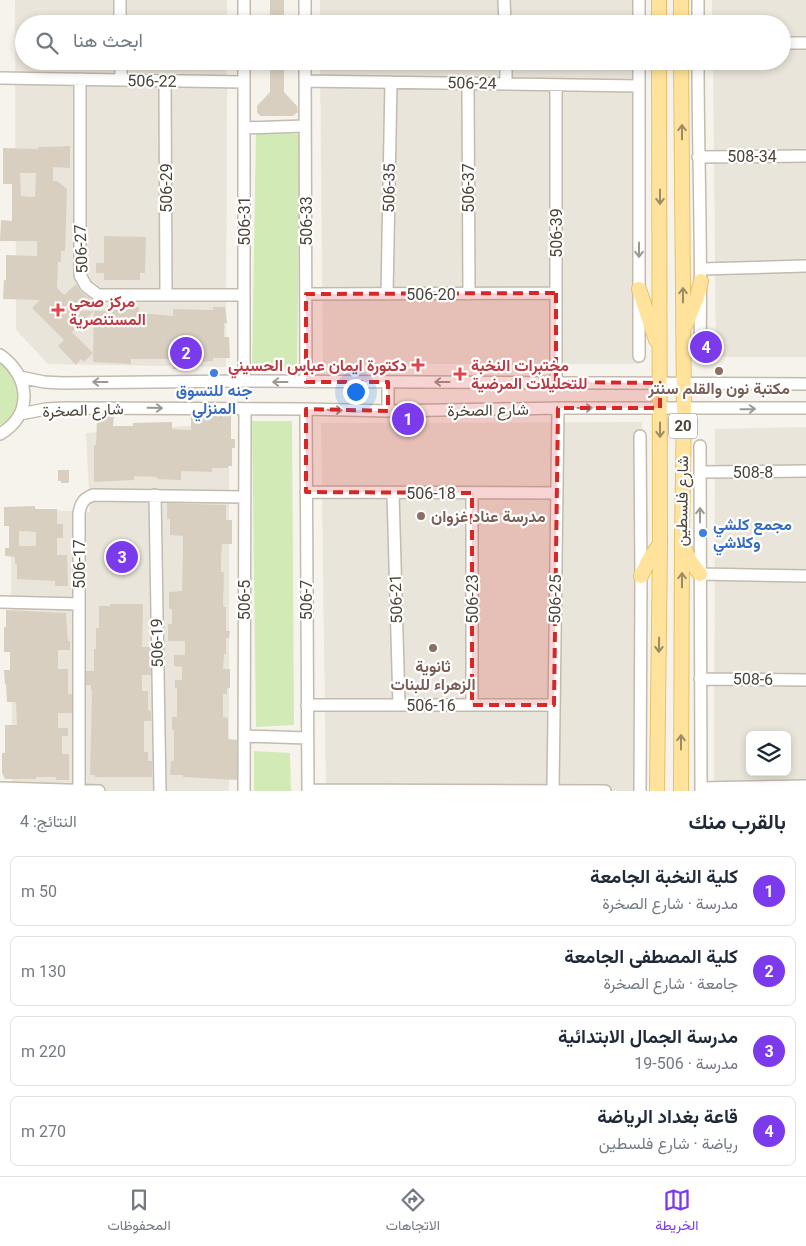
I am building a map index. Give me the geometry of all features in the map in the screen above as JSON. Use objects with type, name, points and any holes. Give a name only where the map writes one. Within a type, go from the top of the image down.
[{"type":"main road","points":[[659,0],[659,15]]},
{"type":"main road","points":[[681,0],[681,15]]},
{"type":"main road","name":"شارع فلسطين","points":[[657,791],[660,544],[659,70]]},
{"type":"main road","name":"شارع فلسطين","points":[[681,70],[684,409],[682,791]]},
{"type":"main road","points":[[683,330],[694,306],[702,275]]},
{"type":"main road","points":[[639,288],[660,349]]},
{"type":"main road","points":[[682,540],[690,561],[700,574]]},
{"type":"main road","points":[[641,576],[660,544]]},
{"type":"street","points":[[120,0],[120,15]]},
{"type":"street","points":[[244,0],[244,15]]},
{"type":"street","points":[[305,0],[305,15]]},
{"type":"street","points":[[504,0],[505,15]]},
{"type":"street","points":[[639,0],[639,15]]},
{"type":"street","points":[[698,0],[698,15]]},
{"type":"street","points":[[791,43],[806,43]]},
{"type":"street","points":[[121,70],[121,80]]},
{"type":"street","name":"506-31","points":[[244,70],[244,381]]},
{"type":"street","name":"506-33","points":[[305,70],[306,382]]},
{"type":"street","points":[[506,70],[506,84]]},
{"type":"street","points":[[639,70],[639,356]]},
{"type":"street","points":[[698,70],[698,157],[702,275],[700,345]]},
{"type":"street","name":"506-22","points":[[0,78],[244,82]]},
{"type":"street","name":"506-27","points":[[80,79],[80,275],[86,286],[98,295],[244,295]]},
{"type":"street","name":"506-29","points":[[165,81],[166,295]]},
{"type":"street","name":"506-24","points":[[305,81],[639,86]]},
{"type":"street","name":"506-35","points":[[388,294],[391,82]]},
{"type":"street","name":"506-37","points":[[468,83],[469,294]]},
{"type":"street","name":"506-39","points":[[556,84],[556,382]]},
{"type":"street","points":[[244,128],[305,126]]},
{"type":"street","name":"508-34","points":[[698,157],[806,156]]},
{"type":"street","points":[[702,275],[806,266]]},
{"type":"street","name":"506-20","points":[[306,294],[556,294]]},
{"type":"street","points":[[0,355],[12,365],[20,377],[24,389],[24,402],[20,414],[1,435]]},
{"type":"street","name":"شارع الصخرة","points":[[20,377],[44,382],[63,383],[244,381],[806,384]]},
{"type":"street","points":[[388,382],[388,412]]},
{"type":"street","name":"شارع الصخرة","points":[[20,414],[46,409],[65,408],[306,409],[388,412],[558,408],[806,408]]},
{"type":"street","name":"506-25","points":[[554,790],[558,408]]},
{"type":"street","name":"506-5","points":[[244,409],[244,791]]},
{"type":"street","name":"506-7","points":[[306,409],[308,790]]},
{"type":"street","points":[[640,436],[640,791]]},
{"type":"street","points":[[700,446],[700,790],[806,786]]},
{"type":"street","name":"508-8","points":[[700,472],[806,471]]},
{"type":"street","name":"506-18","points":[[306,492],[557,493]]},
{"type":"street","name":"506-21","points":[[393,493],[399,705]]},
{"type":"street","name":"506-23","points":[[472,493],[472,705]]},
{"type":"street","name":"506-17","points":[[79,790],[79,513],[81,504],[92,495],[244,497]]},
{"type":"street","name":"506-19","points":[[155,496],[160,791]]},
{"type":"street","points":[[700,574],[806,576]]},
{"type":"street","points":[[0,602],[79,604]]},
{"type":"street","name":"508-6","points":[[700,679],[806,680]]},
{"type":"street","name":"506-16","points":[[307,704],[554,705]]},
{"type":"street","points":[[244,736],[307,738]]},
{"type":"street","points":[[0,788],[99,791]]},
{"type":"street","points":[[308,790],[604,791]]},
{"type":"highlighted area","points":[[556,293],[556,382],[660,383],[660,408],[558,408],[554,705],[472,705],[472,493],[306,492],[306,409],[388,411],[388,382],[306,382],[306,294]]},
{"type":"shaded area","points":[[15,0],[227,0],[227,15],[15,15]]},
{"type":"shaded area","points":[[320,0],[639,0],[639,15],[320,15]]},
{"type":"shaded area","points":[[712,0],[806,0],[806,357],[716,357],[713,70],[791,70],[791,15],[712,15]]},
{"type":"shaded area","points":[[15,70],[227,70],[226,367],[48,364],[16,330]]},
{"type":"shaded area","points":[[320,70],[639,70],[639,364],[323,364]]},
{"type":"shaded area","points":[[642,422],[636,791],[326,791],[321,423]]},
{"type":"shaded area","points":[[229,423],[229,791],[12,791],[11,508],[90,512],[86,433]]},
{"type":"shaded area","points":[[806,427],[806,791],[714,791],[715,429]]},
{"type":"green space","points":[[256,133],[300,134],[297,370],[252,369]]},
{"type":"green space","points":[[0,363],[12,378],[18,395],[14,412],[9,419],[0,425]]},
{"type":"green space","points":[[252,421],[292,421],[294,725],[256,727]]},
{"type":"green space","points":[[254,751],[290,753],[291,791],[254,791]]},
{"type":"building","points":[[270,0],[284,0],[284,15],[270,15]]},
{"type":"building","points":[[270,70],[284,70],[284,92],[297,106],[298,112],[293,116],[260,116],[257,112],[257,106],[270,92]]},
{"type":"building","points":[[70,146],[70,168],[53,167],[53,181],[57,181],[67,189],[65,251],[61,251],[61,262],[58,262],[57,288],[64,295],[76,284],[81,292],[92,300],[81,311],[94,311],[72,332],[93,353],[84,362],[81,359],[76,365],[58,346],[64,340],[32,308],[40,300],[3,299],[4,280],[6,280],[6,255],[37,256],[37,241],[0,241],[1,220],[12,221],[12,184],[3,184],[3,148],[38,149],[38,147]],"holes":[[[20,173],[36,173],[35,197],[21,196]]]},
{"type":"building","points":[[104,236],[146,237],[145,273],[140,273],[140,280],[104,280],[104,273],[96,273],[96,263],[104,263]]},
{"type":"building","points":[[122,306],[139,307],[141,313],[173,316],[173,309],[213,310],[213,307],[225,307],[227,323],[224,323],[224,337],[229,337],[230,358],[213,358],[213,361],[194,362],[195,369],[173,369],[172,359],[131,359],[131,364],[93,362],[94,311],[112,311],[112,307],[122,308]]},
{"type":"building","points":[[114,416],[113,426],[133,426],[133,423],[172,422],[172,429],[191,430],[191,416],[231,416],[231,439],[235,439],[235,448],[232,448],[232,466],[228,466],[228,468],[212,468],[212,472],[181,471],[181,480],[134,476],[134,480],[94,482],[94,445],[96,445],[97,417]]},
{"type":"building","points":[[58,470],[69,470],[69,483],[58,481]]},
{"type":"building","points":[[167,503],[226,505],[226,520],[232,520],[232,544],[222,544],[221,558],[221,572],[224,572],[223,604],[226,607],[226,631],[230,631],[229,638],[226,638],[226,654],[224,654],[223,669],[230,669],[230,688],[227,688],[227,694],[223,694],[223,717],[228,718],[228,739],[237,740],[237,780],[170,775],[171,761],[174,761],[172,717],[177,717],[177,688],[175,688],[175,680],[182,680],[182,667],[174,666],[174,655],[185,655],[185,641],[168,641],[168,624],[172,624],[172,609],[169,609],[169,592],[182,591],[183,536],[170,535]]},
{"type":"building","points":[[35,506],[35,509],[57,509],[57,524],[63,524],[63,538],[57,538],[57,555],[67,555],[68,586],[55,586],[55,581],[17,579],[15,557],[5,556],[5,548],[9,548],[9,526],[4,526],[4,507]],"holes":[[[19,531],[36,532],[36,546],[19,546]]]},
{"type":"building","points":[[110,604],[143,604],[142,647],[150,647],[151,675],[142,675],[142,691],[148,691],[148,710],[151,711],[151,721],[144,721],[144,752],[148,752],[148,761],[152,761],[152,777],[95,777],[95,775],[90,775],[92,690],[91,685],[86,685],[86,671],[94,671],[96,628],[99,628],[99,606],[110,606]]},
{"type":"building","points":[[6,610],[66,613],[70,650],[58,650],[58,669],[68,669],[68,694],[72,694],[72,713],[58,713],[58,728],[68,728],[68,736],[62,736],[62,754],[69,754],[69,780],[56,780],[56,777],[5,779],[2,773],[2,753],[5,753],[5,725],[17,725],[16,702],[7,702],[5,684],[4,670],[10,670],[10,652],[4,652]]},
{"type":"place","name":"مركز صحي المستنصرية","points":[[58,310]]},
{"type":"place","name":"قاعة بغداد الرياضة","points":[[706,347]]},
{"type":"place","name":"كلية المصطفى الجامعة","points":[[186,353]]},
{"type":"place","name":"دكتورة ايمان عباس الحسيني","points":[[418,365]]},
{"type":"place","name":"مكتبة نون والقلم سنتر","points":[[719,371]]},
{"type":"place","name":"جنه للتسوق المنزلي","points":[[214,373]]},
{"type":"place","name":"مختبرات النخبة للتحليلات المرضية","points":[[460,374]]},
{"type":"place","name":"كلية النخبة الجامعة","points":[[408,419]]},
{"type":"place","name":"مدرسة عناد غزوان","points":[[421,516]]},
{"type":"place","name":"مجمع كلشي وكلاشي","points":[[703,533]]},
{"type":"place","name":"مدرسة الجمال الابتدائية","points":[[122,557]]},
{"type":"place","name":"ثانوية الزهراء للبنات","points":[[433,648]]}]
